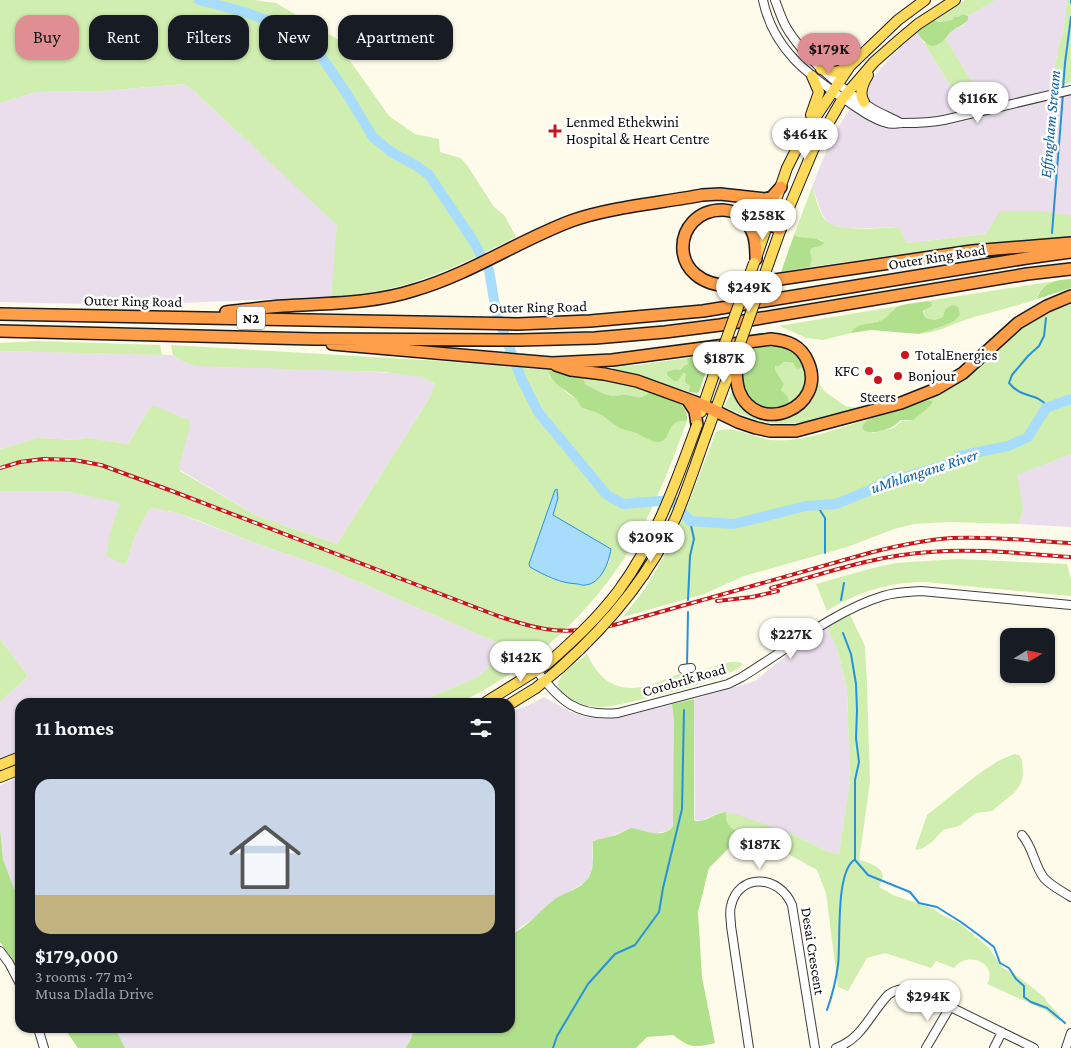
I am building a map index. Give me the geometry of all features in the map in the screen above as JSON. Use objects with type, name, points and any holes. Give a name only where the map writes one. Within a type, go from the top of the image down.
[{"type":"highway","points":[[177,317],[282,306],[372,300],[414,291],[462,273],[561,226],[589,216],[702,195],[720,194],[759,200],[769,198],[781,187]]},
{"type":"highway","points":[[740,197],[747,202],[785,217]]},
{"type":"highway","points":[[780,229],[735,213],[720,210],[704,214],[693,222],[685,236],[684,260],[695,275],[714,285],[733,286],[972,251],[1071,243]]},
{"type":"highway","points":[[735,213],[748,222],[752,229],[756,241],[755,261]]},
{"type":"highway","name":"Outer Ring Road","points":[[0,314],[541,324],[703,311],[1071,252]]},
{"type":"highway","name":"Outer Ring Road","points":[[0,331],[314,339],[546,340],[665,332],[712,326],[1027,274],[1071,269]]},
{"type":"highway","points":[[548,363],[571,370],[630,379],[686,398],[738,422],[770,431],[784,432],[811,428],[901,403],[936,390],[963,373],[1018,324],[1047,306],[1071,296]]},
{"type":"highway","points":[[314,339],[336,346],[548,363],[612,360],[756,340],[776,339],[793,344],[801,350],[808,360],[812,377],[810,388],[805,398],[793,410],[782,414],[766,414],[751,406],[744,399],[737,384],[737,351]]},
{"type":"highway","points":[[686,398],[703,426]]},
{"type":"main road","points":[[821,69],[836,72],[844,70],[898,20],[925,0]]},
{"type":"main road","points":[[493,698],[547,664],[592,622],[619,590],[653,536],[703,426],[715,411],[780,229],[813,150],[846,95],[874,62],[918,24],[955,0]]},
{"type":"main road","points":[[864,102],[861,97],[862,86],[874,62]]},
{"type":"main road","points":[[515,701],[545,681],[592,638],[618,610],[652,562],[675,518],[703,426],[703,405],[771,211],[797,148],[850,66]]},
{"type":"main road","points":[[811,124],[811,116],[819,92],[812,76]]},
{"type":"main road","points":[[0,764],[15,759]]},
{"type":"main road","points":[[0,777],[15,771]]},
{"type":"street","points":[[763,0],[766,14],[777,37],[795,61],[812,76],[836,88],[878,120],[889,124],[944,120],[1071,90]]},
{"type":"street","points":[[775,0],[785,26],[836,88]]},
{"type":"street","points":[[846,95],[864,102],[901,123]]},
{"type":"street","name":"Corobrik Road","points":[[537,671],[556,695],[577,708],[590,712],[618,712],[728,684],[852,608],[899,592],[921,591],[1071,605]]},
{"type":"street","points":[[1022,835],[1028,842],[1043,876],[1055,887],[1071,896]]},
{"type":"street","name":"Desai Crescent","points":[[749,1048],[731,926],[731,906],[739,890],[747,885],[761,882],[778,885],[787,894],[792,904],[815,1048]]},
{"type":"street","points":[[0,951],[15,974]]},
{"type":"street","points":[[836,1048],[846,1044],[856,1036],[882,1001],[896,990],[904,989],[918,991],[1034,1048]]},
{"type":"street","points":[[926,1048],[950,1007]]},
{"type":"street","points":[[994,1048],[1002,1032]]},
{"type":"street","points":[[40,1033],[44,1048]]},
{"type":"street","points":[[1066,1048],[1070,1033]]},
{"type":"shaded area","points":[[996,0],[1067,0],[1063,34],[1059,44],[1052,81],[1054,88],[1071,84],[1071,216],[986,234],[906,243],[899,227],[847,229],[829,224],[822,214],[812,187],[836,131],[861,91],[892,56],[917,32],[963,106],[983,100],[946,39],[952,30],[963,26],[968,20],[968,16]]},
{"type":"shaded area","points":[[184,84],[194,91],[338,225],[331,297],[129,305],[0,302],[0,103],[36,92],[103,91]]},
{"type":"shaded area","points":[[0,351],[173,355],[182,361],[408,374],[422,377],[435,384],[429,399],[337,544],[257,516],[180,470],[152,405],[128,444],[87,438],[77,440],[39,438],[0,449]]},
{"type":"shaded area","points":[[1071,454],[1071,527],[1019,524],[1023,509],[1016,475]]},
{"type":"shaded area","points":[[0,491],[65,491],[121,503],[110,533],[126,565],[135,536],[148,511],[151,508],[177,513],[327,568],[500,644],[492,664],[478,677],[428,698],[15,698],[15,753],[0,758],[0,702],[28,676],[0,639]]},
{"type":"shaded area","points":[[827,626],[837,649],[847,689],[850,780],[839,854],[827,851],[785,831],[726,812],[721,812],[701,821],[695,820],[694,699],[755,681],[798,646]]},
{"type":"shaded area","points":[[544,697],[571,712],[601,719],[623,717],[672,704],[674,722],[674,825],[667,831],[651,834],[631,828],[601,840],[594,840],[592,847],[593,863],[586,882],[556,899],[515,931],[515,710],[525,707]]},
{"type":"shaded area","points":[[15,779],[14,889],[3,859],[0,828],[0,785]]},
{"type":"shaded area","points":[[118,1033],[413,1033],[405,1048],[125,1048]]},
{"type":"green space","points":[[0,0],[254,0],[276,3],[296,15],[259,15],[259,60],[328,60],[328,34],[338,40],[338,60],[349,60],[389,116],[415,134],[439,139],[440,152],[460,158],[467,165],[494,207],[504,215],[516,237],[427,278],[405,285],[357,295],[331,297],[337,225],[194,91],[184,84],[103,91],[36,92],[0,103]]},
{"type":"green space","points":[[965,0],[996,0],[968,16],[963,14],[949,20],[934,20]]},
{"type":"green space","points":[[1067,0],[1071,0],[1071,82],[1054,88],[1052,81],[1059,44],[1063,34]]},
{"type":"green space","points":[[963,14],[968,16],[968,20],[953,30],[937,45],[933,46],[926,43],[917,32],[934,20],[939,22],[952,20],[954,17]]},
{"type":"green space","points":[[946,39],[983,100],[963,106],[924,43],[937,44]]},
{"type":"green space","points":[[812,187],[820,211],[829,223],[843,228],[873,229],[899,227],[906,243],[986,234],[1000,211],[1041,211],[1071,216],[1071,239],[957,246],[810,267],[812,259],[810,251],[812,248],[821,246],[822,240],[794,235]]},
{"type":"green space","points":[[794,235],[817,239],[824,243],[821,246],[812,248],[810,251],[812,259],[810,267],[781,272]]},
{"type":"green space","points":[[1071,279],[1071,288],[1037,299],[1042,289],[1050,283]]},
{"type":"green space","points":[[1062,280],[1043,288],[1037,299],[968,319],[939,330],[919,334],[943,326],[943,317],[935,320],[926,318],[924,312],[931,302],[927,301]]},
{"type":"green space","points":[[931,302],[932,306],[923,311],[926,318],[935,320],[943,317],[945,310],[952,305],[958,307],[960,315],[954,321],[919,334],[871,330],[851,333],[853,329],[860,325],[885,319],[899,306]]},
{"type":"green space","points":[[1071,302],[1071,454],[1017,475],[1023,509],[1019,524],[947,522],[914,524],[894,529],[847,547],[744,576],[704,594],[623,617],[644,590],[670,546],[716,432],[728,429],[771,440],[796,439],[821,434],[869,419],[864,423],[873,433],[894,428],[901,421],[914,420],[931,404],[932,401],[929,400],[952,387],[980,366],[1023,326]]},
{"type":"green space","points":[[898,306],[884,320],[866,324],[853,330],[851,333],[823,340],[807,338],[779,326]]},
{"type":"green space","points":[[36,341],[160,345],[162,355],[0,351],[0,343]]},
{"type":"green space","points":[[766,344],[784,346],[793,352],[805,366],[797,369],[793,363],[784,362],[779,366],[775,366],[775,370],[784,384],[781,390],[787,396],[788,406],[773,408],[758,404],[752,400],[743,387],[742,372],[749,349]]},
{"type":"green space","points":[[171,345],[440,361],[548,370],[550,377],[576,399],[585,410],[597,412],[621,428],[650,440],[667,436],[676,422],[687,421],[659,493],[636,540],[606,584],[571,624],[531,659],[476,695],[469,698],[428,698],[478,677],[492,664],[500,644],[327,568],[177,513],[151,508],[148,511],[135,536],[126,565],[106,556],[110,533],[120,503],[65,491],[0,491],[0,449],[38,438],[77,440],[87,438],[128,444],[152,405],[189,420],[190,426],[179,467],[180,471],[257,516],[337,544],[429,399],[435,384],[422,377],[384,372],[197,366],[182,361],[173,355]],"holes":[[[558,497],[553,515],[611,549],[609,562],[586,585],[549,578],[530,562]]]},
{"type":"green space","points":[[712,354],[699,392],[697,393],[689,392],[690,385],[685,381],[686,374],[683,373],[678,381],[674,381],[667,375],[667,372],[680,370],[685,365],[688,365],[687,358]]},
{"type":"green space","points":[[687,358],[689,365],[668,377],[672,378],[683,373],[686,374],[691,388],[689,392],[613,369],[614,366],[638,365]]},
{"type":"green space","points":[[811,358],[816,364],[820,385],[824,391],[845,406],[866,409],[819,420],[783,424],[759,420],[724,407],[733,390],[745,407],[762,417],[782,419],[792,416],[806,404],[811,393]]},
{"type":"green space","points":[[784,362],[805,366],[806,372],[803,389],[788,406],[781,390],[784,384],[774,366],[779,366]]},
{"type":"green space","points":[[548,370],[582,374],[585,384],[599,392],[614,396],[641,397],[651,391],[664,395],[681,404],[687,414],[687,421],[675,423],[662,441],[652,441],[620,428],[598,413],[583,408],[576,399],[556,383]]},
{"type":"green space","points":[[582,374],[609,378],[651,391],[641,397],[614,396],[585,384]]},
{"type":"green space","points":[[929,400],[933,401],[932,404],[914,420],[901,420],[888,429],[877,432],[862,429],[864,423],[869,419]]},
{"type":"green space","points":[[958,559],[1067,564],[1071,580],[1071,596],[911,582],[886,586],[862,593],[827,611],[816,584],[896,563]]},
{"type":"green space","points":[[849,613],[865,646],[867,686],[870,782],[859,860],[873,865],[880,870],[883,876],[879,887],[893,895],[934,909],[959,923],[988,947],[1003,968],[1019,977],[1045,998],[1060,1015],[1057,1020],[1045,1010],[987,984],[990,977],[989,970],[980,961],[966,960],[954,968],[936,961],[931,968],[885,953],[867,958],[848,991],[838,987],[826,893],[817,870],[788,854],[744,842],[744,836],[729,825],[726,812],[785,831],[827,851],[839,854],[850,780],[847,689],[837,649],[827,626]]},
{"type":"green space","points":[[0,639],[28,676],[0,702]]},
{"type":"green space","points":[[587,654],[592,664],[604,678],[620,687],[629,688],[650,685],[679,674],[727,663],[740,662],[743,664],[736,670],[721,677],[676,691],[612,706],[595,707],[576,702],[565,696],[558,686],[561,677],[569,668]]},
{"type":"green space","points":[[694,699],[695,821],[726,812],[729,825],[744,836],[744,842],[733,844],[709,868],[698,912],[702,977],[715,1043],[692,1046],[673,1035],[647,1037],[636,1048],[405,1048],[413,1033],[515,1033],[515,932],[523,928],[555,899],[579,887],[587,880],[592,867],[593,841],[616,835],[631,828],[659,833],[669,830],[673,826],[674,722],[672,704]]},
{"type":"green space","points":[[1014,754],[1019,755],[1022,760],[1023,775],[1021,783],[1015,792],[992,811],[976,813],[959,826],[943,830],[932,842],[923,848],[915,850],[927,815],[977,775],[998,761]]},
{"type":"green space","points":[[0,828],[3,859],[15,888],[15,963],[0,942]]},
{"type":"green space","points":[[68,1033],[118,1033],[125,1048],[78,1048]]},
{"type":"water","points":[[557,489],[558,498],[553,515],[611,549],[603,572],[591,584],[583,585],[559,581],[530,567],[529,564],[555,490]]},
{"type":"waterway","name":"uMhlangane River","points":[[199,0],[241,11],[275,23],[316,49],[347,94],[373,137],[391,152],[429,175],[474,242],[489,270],[496,312],[521,378],[538,412],[607,495],[623,504],[672,500],[690,521],[734,524],[806,506],[836,504],[868,491],[894,477],[908,476],[949,464],[959,456],[1008,446],[1028,437],[1046,408],[1071,399]]},
{"type":"waterway","name":"Effingham Stream","points":[[1063,89],[1071,17]]},
{"type":"waterway","name":"Effingham Stream","points":[[1052,233],[1063,94]]},
{"type":"waterway","name":"Effingham Stream","points":[[1042,414],[1047,406],[1043,402],[1019,391],[1009,383],[1012,375],[1039,346],[1044,336],[1046,318]]},
{"type":"waterway","points":[[808,506],[818,507],[825,518],[825,553]]},
{"type":"waterway","points":[[688,600],[690,556],[694,539],[690,521]]},
{"type":"waterway","points":[[841,600],[844,583]]},
{"type":"waterway","points":[[687,667],[688,612]]},
{"type":"waterway","points":[[843,633],[851,654],[856,684],[856,738],[859,762],[855,780],[855,860],[868,875],[910,892],[919,903],[937,907],[980,936],[994,947],[1000,963],[1009,968],[1016,979],[1024,986],[1024,997],[1047,1008],[1065,1023]]},
{"type":"waterway","points":[[687,672],[687,680]]},
{"type":"waterway","points":[[553,1048],[557,1036],[588,984],[615,954],[635,945],[659,912],[682,809],[684,710]]},
{"type":"waterway","points":[[827,1010],[834,988],[838,965],[841,893],[848,868],[854,860]]},
{"type":"railway","points":[[0,468],[20,462],[43,459],[74,460],[101,465],[498,616],[542,629],[568,631],[614,625],[869,553],[920,542],[952,538],[982,538],[1071,543]]},
{"type":"railway","points":[[771,588],[870,561],[910,554],[965,551],[1071,557]]},
{"type":"railway","points":[[717,601],[752,597],[778,591]]},
{"type":"place","name":"Lenmed Ethekwini Hospital & Heart Centre","points":[[555,131]]},
{"type":"place","name":"TotalEnergies","points":[[905,355]]},
{"type":"place","name":"KFC","points":[[869,371]]},
{"type":"place","name":"Bonjour","points":[[898,376]]},
{"type":"place","name":"Steers","points":[[878,380]]}]
